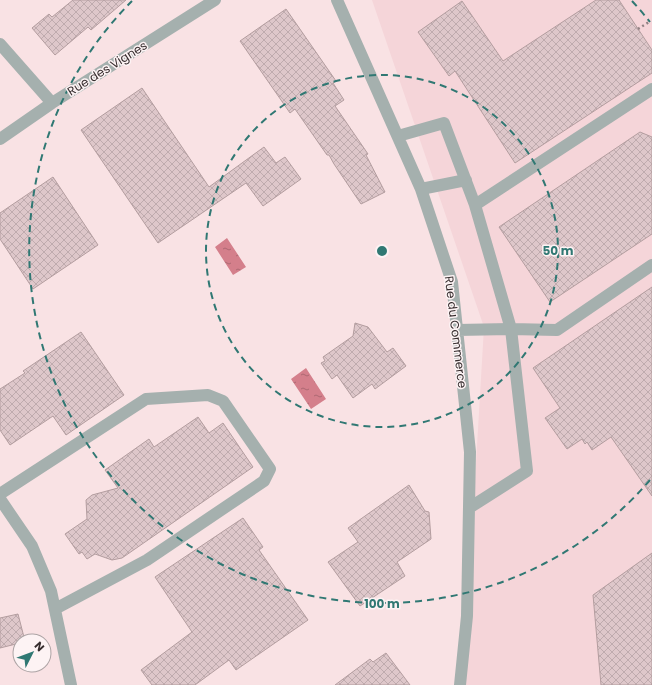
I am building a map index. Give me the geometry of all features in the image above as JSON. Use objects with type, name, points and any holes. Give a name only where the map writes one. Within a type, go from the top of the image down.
[{"type":"street","name":"Rue des Vignes","points":[[0,139],[52,103],[215,0]]},
{"type":"street","name":"Rue du Commerce","points":[[337,0],[421,189],[452,282],[470,452],[466,616],[460,685]]},
{"type":"street","points":[[0,44],[52,103]]},
{"type":"street","points":[[475,205],[652,89]]},
{"type":"street","points":[[398,136],[444,123],[475,205],[511,329],[527,471],[469,508]]},
{"type":"street","points":[[421,189],[466,180]]},
{"type":"street","points":[[457,330],[557,330],[652,265]]},
{"type":"street","points":[[0,494],[146,399],[208,395],[223,401],[270,470],[264,481],[147,560],[55,609]]},
{"type":"street","points":[[0,499],[32,546],[51,591],[71,685]]},
{"type":"path","points":[[638,29],[649,22]]},
{"type":"shaded area","points":[[372,0],[652,0],[652,685],[460,685],[467,616],[484,327]]},
{"type":"water","points":[[227,238],[246,267],[233,275],[215,247]]},
{"type":"water","points":[[306,368],[326,399],[311,409],[291,379]]},
{"type":"building","points":[[73,0],[126,0],[91,30],[88,27],[55,55],[32,28],[49,14],[52,17]]},
{"type":"building","points":[[596,0],[619,0],[652,50],[652,73],[515,163],[455,71],[449,76],[418,32],[462,1],[503,61]]},
{"type":"building","points":[[286,9],[336,81],[333,83],[344,100],[335,106],[368,154],[366,155],[385,192],[361,204],[329,155],[327,155],[295,109],[290,113],[240,41]]},
{"type":"building","points":[[142,88],[209,187],[264,147],[276,163],[285,157],[301,179],[263,206],[246,183],[158,243],[81,130]]},
{"type":"building","points":[[640,132],[652,137],[652,234],[550,302],[499,227]]},
{"type":"building","points":[[53,177],[98,245],[33,289],[0,239],[0,213]]},
{"type":"building","points":[[652,287],[652,496],[611,437],[592,450],[587,442],[585,444],[582,439],[567,449],[545,418],[560,408],[533,368]]},
{"type":"building","points":[[355,323],[368,327],[387,352],[393,348],[406,366],[375,389],[372,384],[353,398],[337,375],[332,379],[321,363],[325,361],[323,357],[353,336]]},
{"type":"building","points":[[81,332],[124,395],[66,435],[53,416],[10,445],[0,430],[0,389],[25,373],[23,371]]},
{"type":"building","points":[[198,417],[209,433],[223,423],[253,467],[122,558],[112,560],[95,554],[87,559],[82,552],[79,554],[65,534],[87,519],[86,500],[92,495],[118,488],[105,470],[149,439],[154,447]]},
{"type":"building","points":[[409,485],[425,511],[429,512],[431,539],[397,562],[405,576],[360,606],[328,562],[358,542],[348,528]]},
{"type":"building","points":[[243,518],[263,547],[259,550],[308,620],[236,670],[229,660],[195,685],[152,685],[141,670],[192,632],[155,577]]},
{"type":"building","points":[[652,553],[652,685],[601,685],[593,595]]},
{"type":"building","points":[[18,614],[23,633],[12,633],[12,645],[0,648],[0,618]]},
{"type":"building","points":[[386,653],[410,685],[335,685],[370,659],[373,662]]}]
